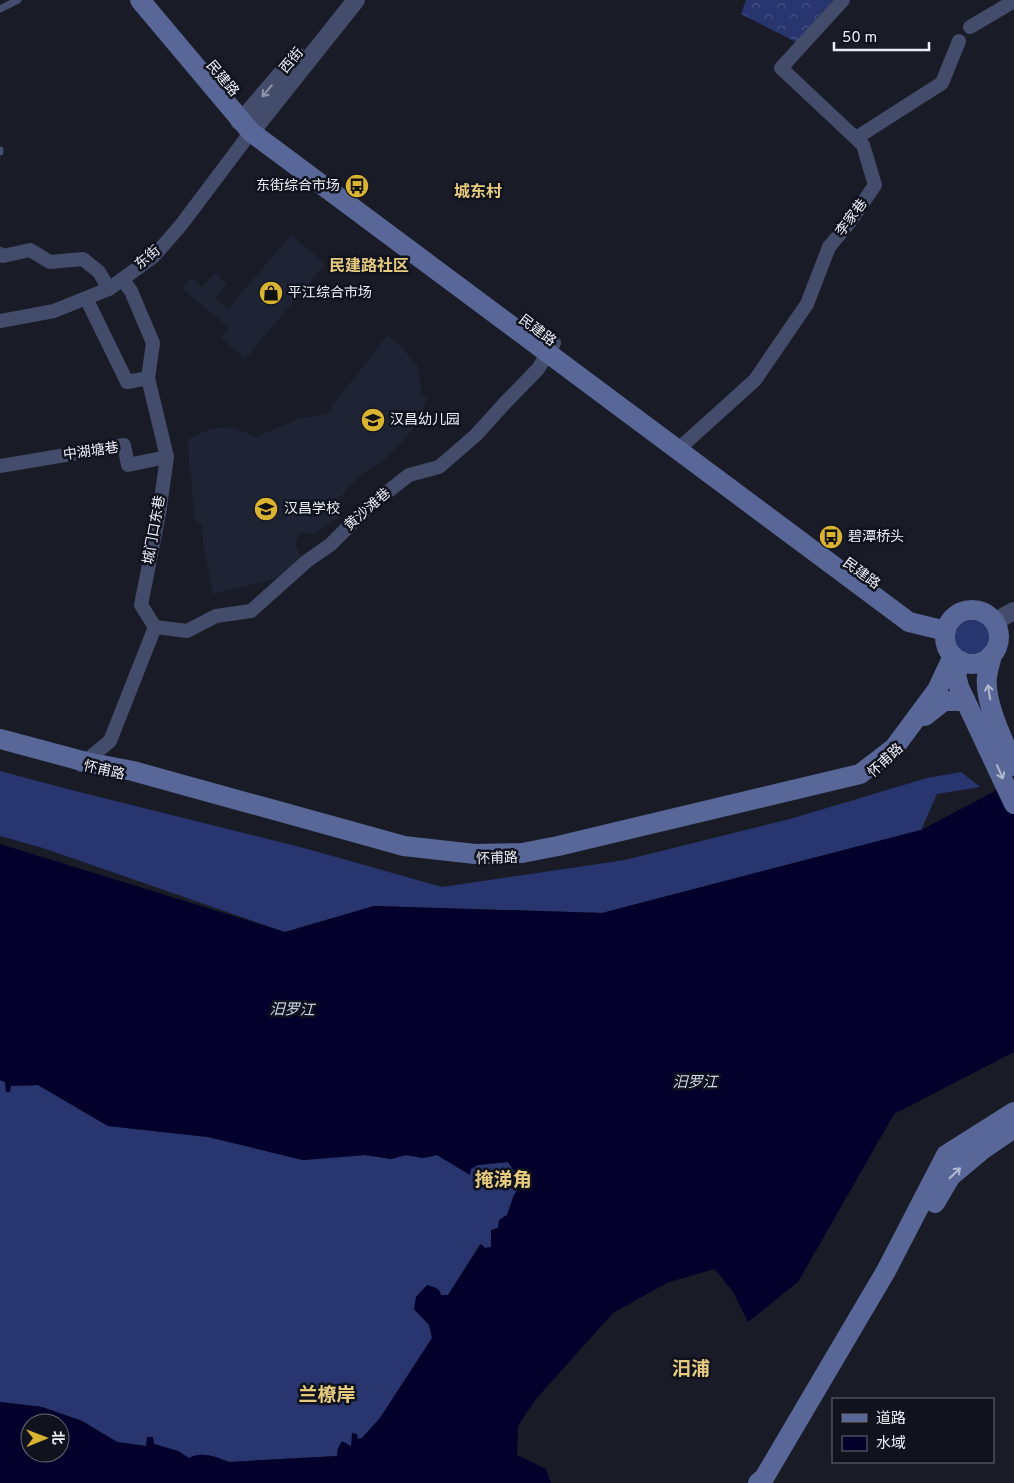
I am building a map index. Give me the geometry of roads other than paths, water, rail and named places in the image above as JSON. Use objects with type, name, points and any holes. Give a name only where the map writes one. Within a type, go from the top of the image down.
[{"type":"main road","points":[[140,0],[249,122]]},
{"type":"main road","name":"民建路","points":[[157,0],[249,122],[551,349],[914,613],[947,627]]},
{"type":"main road","points":[[551,349],[909,622],[947,627]]},
{"type":"main road","points":[[963,611],[981,611],[1002,624],[997,646],[992,654],[978,663],[957,659],[948,649],[945,640],[947,627],[955,616],[963,611]]},
{"type":"main road","points":[[992,654],[987,678],[992,735],[1014,804]]},
{"type":"main road","points":[[0,739],[83,764],[133,771],[404,846],[475,854],[522,853],[860,774],[894,748],[937,690],[957,659]]},
{"type":"main road","points":[[957,659],[956,675],[966,701],[1014,766]]},
{"type":"main road","name":"怀甫路","points":[[0,745],[83,764],[402,852],[476,860],[513,859],[557,854],[864,782],[899,752],[927,713],[944,701],[966,701]]},
{"type":"main road","points":[[758,1483],[764,1478],[886,1271],[946,1155],[1014,1112]]},
{"type":"main road","points":[[767,1483],[951,1176],[982,1150],[1014,1128]]},
{"type":"street","name":"李家巷","points":[[683,445],[754,380],[807,304],[829,248],[876,185],[863,145],[781,68],[843,0]]},
{"type":"street","points":[[970,27],[1014,1]]},
{"type":"street","name":"西街","points":[[249,122],[348,2]]},
{"type":"street","points":[[856,138],[942,83],[959,41]]},
{"type":"street","name":"东街","points":[[0,321],[54,312],[109,288],[154,256],[181,225],[249,122]]},
{"type":"street","points":[[0,254],[3,256],[30,250],[50,262],[83,259],[99,272],[109,288]]},
{"type":"street","name":"城门口东巷","points":[[122,279],[131,291],[153,343],[148,378],[166,457],[159,514],[141,605],[155,627]]},
{"type":"street","points":[[86,298],[127,382],[148,378]]},
{"type":"street","name":"黄沙滩巷","points":[[155,627],[186,631],[216,616],[251,611],[307,561],[330,545],[367,508],[409,476],[439,467],[476,435],[538,369],[551,349]]},
{"type":"street","name":"中湖塘巷","points":[[0,466],[124,445],[128,465],[166,457]]},
{"type":"street","points":[[1002,624],[1014,611]]},
{"type":"street","points":[[83,764],[110,741],[155,627]]},
{"type":"lane","points":[[0,9],[18,0]]},
{"type":"water","name":"汨罗江","points":[[1014,781],[1014,1052],[894,1114],[798,1282],[748,1322],[733,1292],[715,1269],[669,1282],[613,1313],[536,1399],[518,1426],[517,1455],[546,1469],[551,1483],[0,1483],[0,1402],[42,1407],[59,1413],[20,1413],[20,1463],[70,1463],[70,1417],[82,1421],[117,1442],[146,1446],[147,1437],[153,1437],[154,1444],[178,1451],[189,1458],[204,1455],[229,1462],[337,1456],[338,1448],[342,1441],[351,1446],[352,1433],[357,1434],[358,1439],[362,1438],[380,1418],[432,1338],[429,1325],[414,1309],[416,1297],[427,1285],[438,1289],[441,1295],[448,1295],[481,1244],[485,1248],[491,1247],[491,1230],[498,1228],[499,1220],[507,1215],[514,1195],[522,1183],[508,1162],[478,1165],[471,1169],[470,1175],[437,1155],[423,1158],[406,1155],[391,1159],[365,1155],[303,1160],[208,1137],[108,1126],[38,1085],[11,1086],[10,1092],[6,1092],[5,1082],[0,1080],[0,844],[285,932],[374,906],[602,913],[921,830]]},
{"type":"place","name":"东街综合市场","points":[[357,186]]},
{"type":"place","name":"平江综合市场","points":[[271,293]]},
{"type":"place","name":"汉昌幼儿园","points":[[373,420]]},
{"type":"place","name":"汉昌学校","points":[[266,509]]},
{"type":"place","name":"碧潭桥头","points":[[831,537]]},
{"type":"district","name":"城东村","points":[[478,193]]},
{"type":"district","name":"民建路社区","points":[[369,267]]},
{"type":"district","name":"掩涕角","points":[[503,1181]]},
{"type":"district","name":"汨浦","points":[[691,1370]]},
{"type":"district","name":"兰橑岸","points":[[327,1396]]}]
